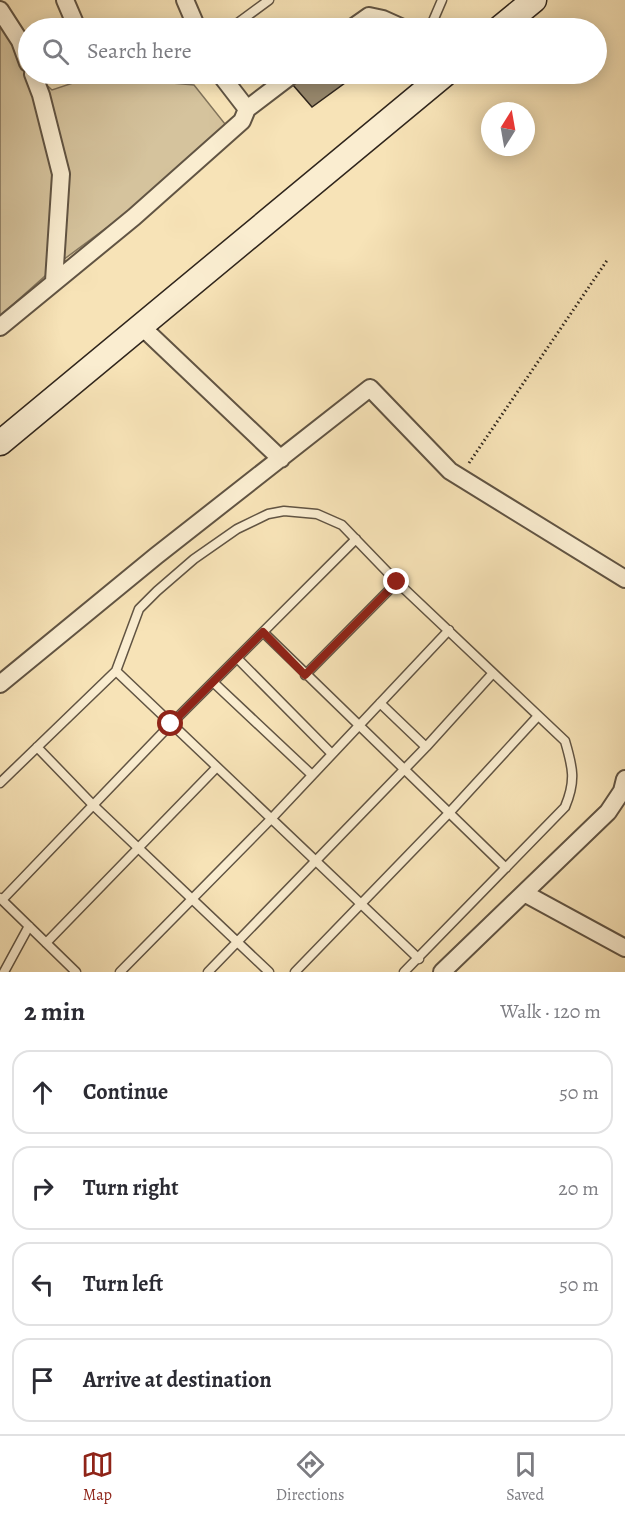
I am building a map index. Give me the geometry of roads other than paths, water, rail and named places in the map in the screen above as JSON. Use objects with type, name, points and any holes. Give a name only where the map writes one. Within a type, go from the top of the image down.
[{"type":"street","points":[[65,0],[73,18]]},
{"type":"street","points":[[184,0],[192,18]]},
{"type":"street","points":[[512,18],[534,0]]},
{"type":"street","points":[[0,10],[18,38]]},
{"type":"street","points":[[37,84],[61,174],[54,281]]},
{"type":"street","points":[[228,84],[247,109]]},
{"type":"street","points":[[0,327],[134,218],[242,122],[247,109],[280,84]]},
{"type":"street","points":[[0,443],[433,84]]},
{"type":"street","points":[[141,326],[282,459]]},
{"type":"street","points":[[0,684],[156,556],[370,388],[450,471],[625,579]]},
{"type":"street","points":[[442,972],[608,812],[622,791],[625,779]]},
{"type":"street","points":[[524,893],[625,948]]},
{"type":"lane","points":[[245,18],[269,0]]},
{"type":"lane","points":[[434,18],[442,0]]},
{"type":"lane","points":[[0,783],[116,671],[139,609],[194,559],[237,529],[268,514],[301,511],[317,514],[342,525],[397,582],[565,741],[572,766],[573,788],[565,807],[404,972]]},
{"type":"lane","points":[[76,972],[1,899],[171,724],[356,539]]},
{"type":"lane","points":[[305,675],[397,582]]},
{"type":"lane","points":[[120,972],[271,819],[449,630]]},
{"type":"lane","points":[[263,632],[506,868]]},
{"type":"lane","points":[[237,658],[332,754]]},
{"type":"lane","points":[[116,671],[419,959]]},
{"type":"lane","points":[[208,972],[426,747],[493,673]]},
{"type":"lane","points":[[213,682],[312,776]]},
{"type":"lane","points":[[380,703],[426,747]]},
{"type":"lane","points":[[296,972],[449,813],[538,716]]},
{"type":"lane","points":[[37,747],[137,848],[269,972]]},
{"type":"lane","points":[[46,943],[217,767]]},
{"type":"lane","points":[[4,972],[29,926]]}]
